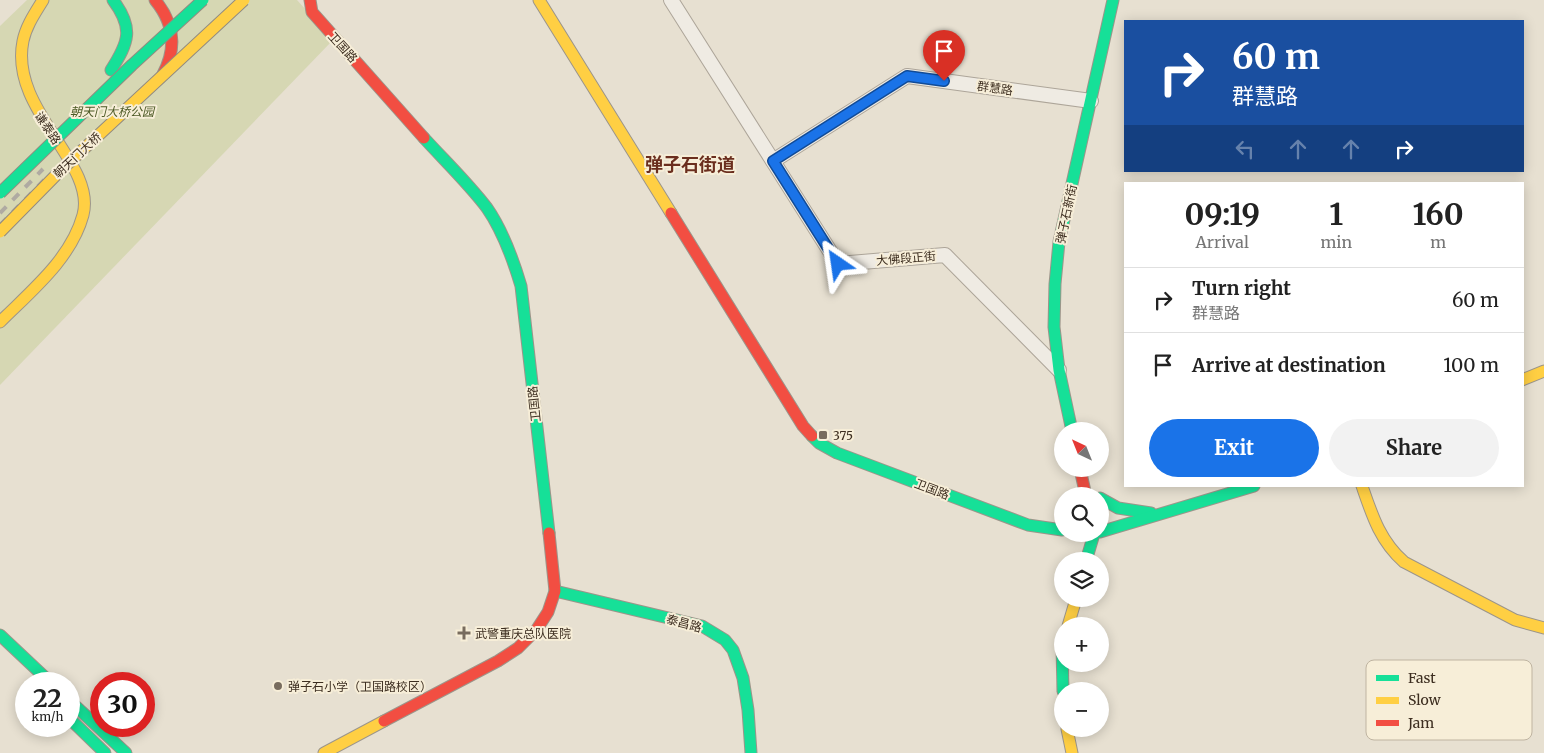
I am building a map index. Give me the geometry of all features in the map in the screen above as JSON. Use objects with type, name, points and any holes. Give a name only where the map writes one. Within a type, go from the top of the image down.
[{"type":"main road","name":"谦泰路","points":[[0,322],[67,250],[77,231],[83,213],[83,194],[79,174],[29,100],[22,85],[17,66],[17,45],[23,26],[34,9],[44,0]]},
{"type":"main road","points":[[111,70],[126,47],[128,33],[122,11],[112,0]]},
{"type":"main road","points":[[149,96],[168,65],[172,48],[173,32],[167,16],[155,0]]},
{"type":"main road","name":"朝天门大桥","points":[[0,193],[132,65],[203,0]]},
{"type":"main road","name":"朝天门大桥","points":[[0,232],[61,170],[244,0]]},
{"type":"main road","name":"卫国路","points":[[310,0],[312,12],[486,207],[501,230],[512,254],[521,286],[555,591],[551,609],[542,625],[528,640],[510,654],[324,753]]},
{"type":"main road","name":"卫国路","points":[[539,0],[803,426],[819,443],[837,453],[1028,525],[1054,529]]},
{"type":"main road","name":"弹子石新街","points":[[1070,422],[1059,370],[1054,327],[1055,284],[1059,242],[1113,0]]},
{"type":"main road","points":[[1524,379],[1544,371]]},
{"type":"main road","points":[[1109,529],[1251,487]]},
{"type":"main road","points":[[1362,487],[1380,537],[1391,552],[1404,562],[1515,620],[1544,628]]},
{"type":"main road","points":[[1109,505],[1119,510],[1161,514]]},
{"type":"main road","name":"泰昌路","points":[[555,591],[702,626],[726,641],[734,654],[742,674],[751,753]]},
{"type":"main road","points":[[0,635],[39,672]]},
{"type":"main road","points":[[80,710],[126,753]]},
{"type":"main road","points":[[80,728],[106,753]]},
{"type":"main road","points":[[1069,737],[1072,753]]},
{"type":"street","name":"大佛段正街","points":[[672,0],[838,264],[945,255],[1059,370]]},
{"type":"street","name":"群慧路","points":[[773,161],[907,76],[1091,101]]},
{"type":"green space","name":"朝天门大桥公园","points":[[27,0],[297,0],[333,40],[0,385],[0,26]]},
{"type":"railway","points":[[0,213],[43,169]]},
{"type":"railway","points":[[0,225],[49,175]]},
{"type":"traffic: fast","points":[[111,70],[122,51],[127,35],[124,19],[113,0]]},
{"type":"traffic: fast","points":[[0,193],[132,65],[203,0]]},
{"type":"traffic: fast","points":[[1070,422],[1059,370],[1054,327],[1055,284],[1059,242],[1113,0]]},
{"type":"traffic: fast","points":[[424,138],[487,208],[503,236],[518,276],[521,286],[549,533]]},
{"type":"traffic: fast","points":[[812,436],[819,443],[837,453],[1028,525],[1054,529]]},
{"type":"traffic: fast","points":[[1109,529],[1251,487]]},
{"type":"traffic: fast","points":[[1109,503],[1118,508],[1151,513]]},
{"type":"traffic: fast","points":[[1089,552],[1092,542]]},
{"type":"traffic: fast","points":[[555,591],[702,626],[725,640],[733,650],[743,678],[748,710],[751,753]]},
{"type":"traffic: fast","points":[[0,635],[39,672]]},
{"type":"traffic: fast","points":[[1063,672],[1063,682]]},
{"type":"traffic: fast","points":[[80,710],[126,753]]},
{"type":"traffic: fast","points":[[80,729],[105,753]]},
{"type":"traffic: slow","points":[[0,322],[37,286],[60,260],[77,231],[83,215],[84,195],[78,176],[28,90],[22,66],[24,35],[43,0]]},
{"type":"traffic: slow","points":[[0,232],[61,170],[244,0]]},
{"type":"traffic: slow","points":[[539,0],[671,213]]},
{"type":"traffic: slow","points":[[1524,379],[1544,371]]},
{"type":"traffic: slow","points":[[1362,487],[1378,527],[1389,545],[1404,562],[1515,620],[1544,628]]},
{"type":"traffic: slow","points":[[1071,617],[1074,607]]},
{"type":"traffic: slow","points":[[324,753],[384,721]]},
{"type":"traffic: slow","points":[[1069,737],[1072,753]]},
{"type":"traffic: jam","points":[[155,0],[170,27],[172,45],[163,74]]},
{"type":"traffic: jam","points":[[310,0],[312,12],[424,138]]},
{"type":"traffic: jam","points":[[671,213],[803,426],[812,436]]},
{"type":"traffic: jam","points":[[1082,478],[1084,487]]},
{"type":"traffic: jam","points":[[384,721],[498,661],[518,648],[537,629],[548,612],[555,591],[549,533]]},
{"type":"place","name":"375","points":[[823,435]]},
{"type":"place","name":"武警重庆总队医院","points":[[464,633]]},
{"type":"place","name":"弹子石小学（卫国路校区）","points":[[278,686]]},
{"type":"district","name":"弹子石街道","points":[[690,164]]},
{"type":"route","points":[[838,264],[773,161],[907,76],[944,81]]}]
